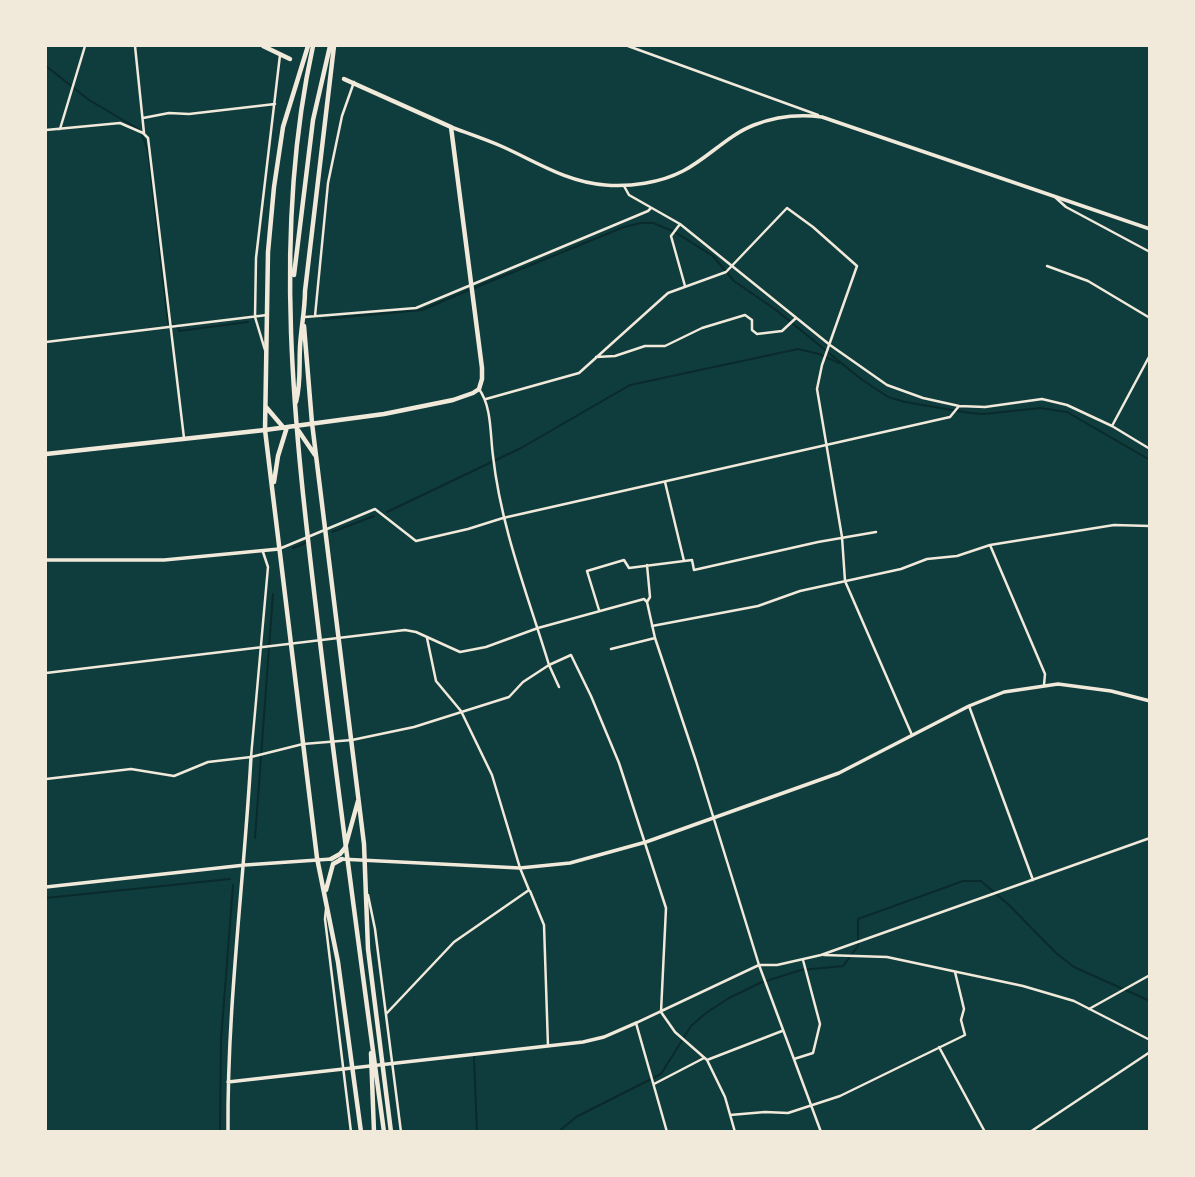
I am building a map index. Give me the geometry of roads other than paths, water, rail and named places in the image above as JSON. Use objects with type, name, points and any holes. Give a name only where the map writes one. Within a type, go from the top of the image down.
[{"type":"main road","points":[[263,46],[289,59]]},
{"type":"main road","points":[[310,46],[292,179],[290,307],[298,465],[329,726],[384,1132]]},
{"type":"main road","points":[[310,46],[283,127],[271,226],[265,430],[317,858],[348,1035],[361,1132]]},
{"type":"main road","points":[[290,307],[313,120],[332,46]]},
{"type":"main road","points":[[273,490],[278,456],[300,388],[300,345],[305,317],[305,291],[332,46]]},
{"type":"main road","points":[[46,454],[384,415],[442,403],[474,393],[479,388],[482,368],[451,127],[344,79]]},
{"type":"main road","points":[[304,326],[312,423],[337,638],[359,796],[369,949],[391,1132]]},
{"type":"main road","points":[[265,406],[289,426],[317,458]]},
{"type":"main road","points":[[331,859],[340,854],[347,843],[359,796]]},
{"type":"main road","points":[[324,895],[333,864],[342,859]]},
{"type":"main road","points":[[370,1031],[374,1132]]},
{"type":"street","points":[[60,129],[85,46]]},
{"type":"street","points":[[135,46],[144,133]]},
{"type":"street","points":[[628,46],[822,117],[1150,229]]},
{"type":"street","points":[[266,355],[255,317],[256,258],[280,55]]},
{"type":"street","points":[[315,317],[328,183],[342,116],[354,82]]},
{"type":"street","points":[[144,118],[169,113],[189,114],[275,104]]},
{"type":"street","points":[[451,127],[499,145],[565,176],[584,182],[624,186],[661,179],[682,171],[739,133],[768,120],[801,115],[822,117]]},
{"type":"street","points":[[46,131],[120,123],[144,133],[148,138],[184,438]]},
{"type":"street","points":[[624,186],[629,195],[680,224],[830,345],[887,385],[923,398],[959,406],[985,407],[1042,399],[1067,405],[1112,426],[1150,449]]},
{"type":"street","points":[[1051,194],[1066,207],[1150,252]]},
{"type":"street","points":[[305,317],[416,308],[651,208]]},
{"type":"street","points":[[486,399],[579,373],[668,293],[726,272],[787,208],[813,227],[857,266],[822,365],[817,389],[842,537],[845,580],[912,735]]},
{"type":"street","points":[[680,224],[671,236],[685,286]]},
{"type":"street","points":[[1047,266],[1088,281],[1150,318]]},
{"type":"street","points":[[46,342],[267,315]]},
{"type":"street","points":[[596,357],[615,356],[645,346],[665,346],[702,328],[745,315],[752,320],[752,331],[757,334],[782,331],[796,318]]},
{"type":"street","points":[[1112,426],[1150,355]]},
{"type":"street","points":[[479,388],[486,399],[503,518],[549,665],[559,687]]},
{"type":"street","points":[[46,560],[164,560],[279,549],[374,509],[416,541],[503,518],[950,417],[959,406]]},
{"type":"street","points":[[665,482],[684,561]]},
{"type":"street","points":[[652,626],[758,606],[800,591],[901,569],[927,559],[957,556],[990,545],[1114,525],[1150,526]]},
{"type":"street","points":[[598,610],[587,571],[624,560],[629,568],[692,560],[694,570],[876,532]]},
{"type":"street","points":[[990,545],[1045,674],[1044,685]]},
{"type":"street","points":[[228,1132],[231,1000],[245,865],[251,757],[268,567],[262,551]]},
{"type":"street","points":[[647,565],[650,597],[647,602],[655,638],[759,965],[821,1132]]},
{"type":"street","points":[[46,673],[405,630],[426,636],[460,652],[486,647],[598,610],[643,599],[647,602]]},
{"type":"street","points":[[426,636],[436,681],[461,710],[492,775],[520,868],[544,925],[548,1046]]},
{"type":"street","points":[[611,649],[655,638]]},
{"type":"street","points":[[46,779],[131,769],[174,776],[208,762],[251,757],[303,744],[352,740],[414,727],[509,696],[523,682],[571,655],[592,696],[619,763],[666,908],[661,1012],[675,1032],[706,1059],[725,1097],[735,1132]]},
{"type":"street","points":[[46,887],[317,858],[520,868],[570,863],[646,842],[839,773],[969,706],[1004,692],[1044,685],[1100,690],[1150,701]]},
{"type":"street","points":[[969,706],[1033,880]]},
{"type":"street","points":[[228,1082],[548,1046],[604,1037],[759,965],[777,965],[821,955],[1150,838]]},
{"type":"street","points":[[386,1014],[454,942],[529,890]]},
{"type":"street","points":[[367,892],[375,929],[401,1132]]},
{"type":"street","points":[[326,903],[325,919],[351,1132]]},
{"type":"street","points":[[821,955],[887,957],[1063,997],[1150,1040]]},
{"type":"street","points":[[794,1059],[813,1053],[820,1024],[803,959]]},
{"type":"street","points":[[730,1115],[788,1113],[811,1106],[840,1096],[965,1035],[961,1020],[964,1009],[955,972]]},
{"type":"street","points":[[1089,1009],[1150,975]]},
{"type":"street","points":[[636,1023],[667,1132]]},
{"type":"street","points":[[654,1084],[706,1059],[783,1030]]},
{"type":"street","points":[[939,1047],[985,1132]]},
{"type":"street","points":[[1030,1132],[1150,1052]]},
{"type":"waterway","points":[[46,66],[89,100],[140,130]]},
{"type":"waterway","points":[[142,135],[148,151],[168,322],[178,327],[179,331],[248,322]]},
{"type":"waterway","points":[[474,288],[624,227],[653,223],[675,232],[713,256],[734,281],[776,310],[861,379],[888,397],[970,413],[1040,408],[1067,412],[1150,460]]},
{"type":"waterway","points":[[323,319],[422,310],[469,290]]},
{"type":"waterway","points":[[387,512],[521,448],[630,385],[798,349],[839,363]]},
{"type":"waterway","points":[[332,532],[374,516]]},
{"type":"waterway","points":[[293,548],[308,542]]},
{"type":"waterway","points":[[255,838],[273,594]]},
{"type":"waterway","points":[[46,898],[230,879]]},
{"type":"waterway","points":[[558,1132],[576,1117],[661,1074],[691,1026],[729,998],[760,983],[801,970],[843,966],[858,946],[858,919],[963,881],[981,881],[1074,967],[1150,1001]]},
{"type":"waterway","points":[[220,1132],[221,1040],[233,885]]},
{"type":"waterway","points":[[474,1057],[477,1132]]}]
